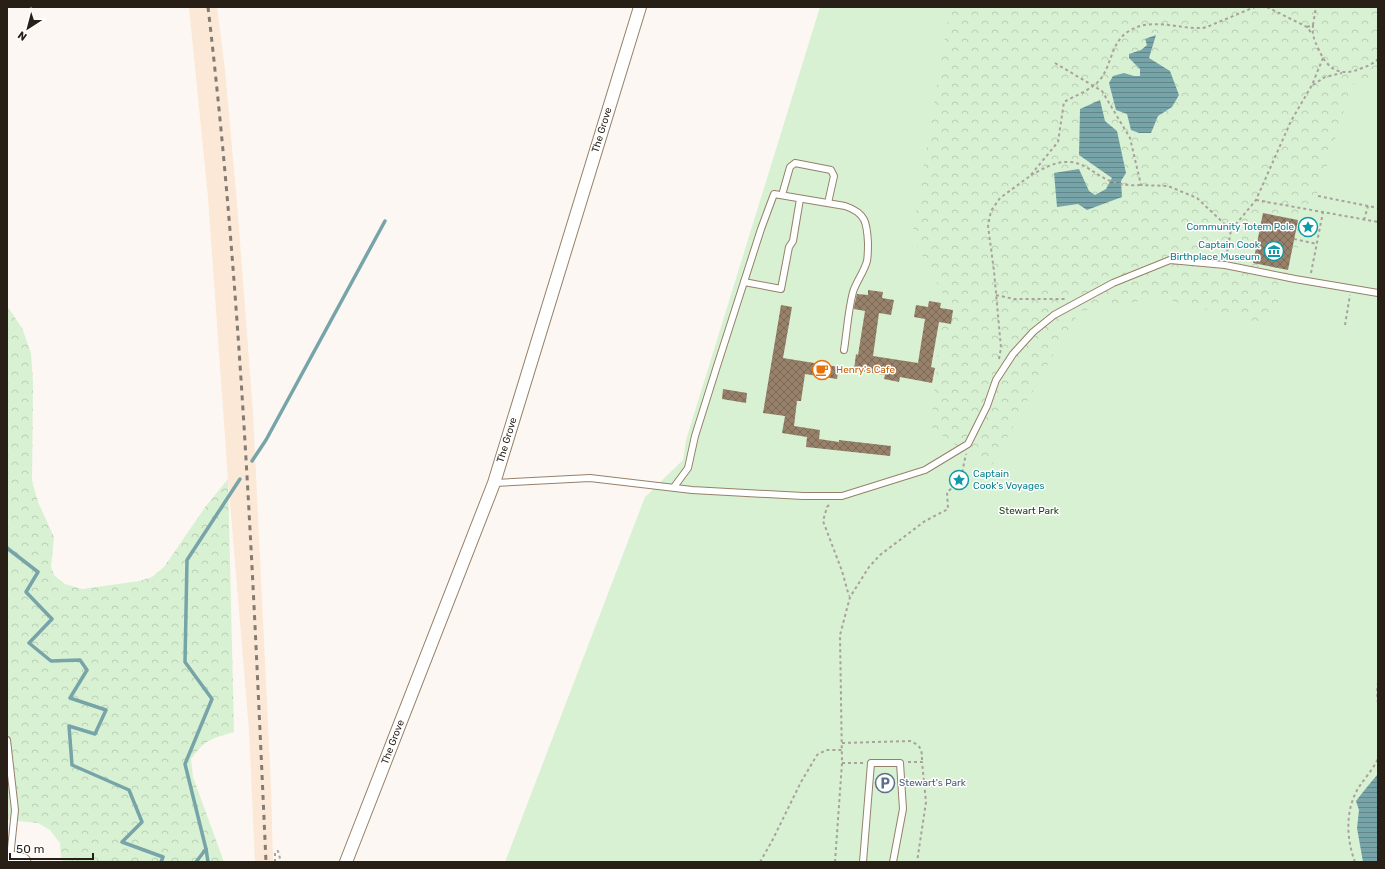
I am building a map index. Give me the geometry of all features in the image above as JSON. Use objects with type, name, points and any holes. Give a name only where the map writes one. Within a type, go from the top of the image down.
[{"type":"street","name":"The Grove","points":[[346,862],[494,484],[640,7]]},
{"type":"lane","points":[[782,196],[790,167],[795,163],[831,170],[834,176],[828,203]]},
{"type":"lane","points":[[674,488],[688,468],[695,436],[716,366],[774,194],[853,208],[860,213],[865,220],[868,230],[867,261],[862,275],[853,291],[844,350]]},
{"type":"lane","points":[[744,282],[781,289],[789,247],[793,241],[800,199]]},
{"type":"lane","points":[[494,484],[590,478],[674,488],[803,496],[842,496],[925,470],[968,444],[987,406],[996,380],[1013,354],[1033,332],[1054,315],[1113,283],[1170,260],[1225,265],[1294,279],[1378,293]]},
{"type":"lane","points":[[7,740],[15,810],[13,860]]},
{"type":"lane","points":[[863,862],[871,763],[900,762],[903,809],[893,862]]},
{"type":"path","points":[[1030,176],[1058,142],[1064,102],[1093,86],[1101,78],[1107,69],[1117,43],[1130,30],[1142,26],[1164,24],[1203,28],[1255,7]]},
{"type":"path","points":[[1267,7],[1307,27],[1327,64],[1343,73]]},
{"type":"path","points":[[1312,34],[1316,7]]},
{"type":"path","points":[[1307,27],[1313,25]]},
{"type":"path","points":[[1225,265],[1231,230],[1256,200],[1291,121],[1312,85],[1323,58]]},
{"type":"path","points":[[1312,85],[1325,77],[1355,71],[1374,63],[1378,59]]},
{"type":"path","points":[[1056,64],[1102,91],[1130,138],[1141,185]]},
{"type":"path","points":[[996,380],[1000,348],[994,271],[988,226],[991,210],[1000,198],[1030,176],[1053,165],[1078,162],[1108,180],[1126,185],[1168,186],[1197,198],[1231,230]]},
{"type":"path","points":[[1318,196],[1378,208]]},
{"type":"path","points":[[1256,200],[1378,222]]},
{"type":"path","points":[[1364,220],[1368,206]]},
{"type":"path","points":[[1310,281],[1323,212]]},
{"type":"path","points":[[1294,239],[1317,244]]},
{"type":"path","points":[[996,295],[1014,299],[1067,299],[1080,301]]},
{"type":"path","points":[[1345,325],[1349,298]]},
{"type":"path","points":[[835,862],[842,763],[840,635],[850,597],[869,567],[880,554],[925,521],[948,509],[947,492],[960,482],[968,444]]},
{"type":"path","points":[[842,496],[827,507],[823,521],[850,597]]},
{"type":"path","points":[[1378,682],[1376,692],[1378,704]]},
{"type":"path","points":[[842,743],[910,741],[917,744],[922,750],[926,802],[917,862]]},
{"type":"path","points":[[760,862],[772,842],[801,782],[817,755],[826,750],[842,750]]},
{"type":"path","points":[[1354,862],[1348,833],[1349,812],[1358,788],[1378,759]]},
{"type":"path","points":[[900,762],[922,762]]},
{"type":"path","points":[[842,763],[871,763]]},
{"type":"path","points":[[275,862],[275,852],[278,851],[281,862]]},
{"type":"shaded area","points":[[189,7],[217,7],[225,70],[253,413],[271,787],[273,862],[255,862],[249,730],[228,479],[208,197]]},
{"type":"green space","name":"Stewart Park","points":[[820,7],[1378,7],[1378,862],[505,862],[645,497],[683,460],[686,440]]},
{"type":"green space","points":[[950,7],[1378,7],[1378,78],[1351,85],[1329,161],[1270,325],[1159,298],[1080,311],[1053,355],[989,470],[931,427],[943,294],[912,237]],"holes":[[[1147,45],[1149,58],[1170,71],[1172,107],[1158,116],[1151,133],[1127,114],[1124,73],[1140,76],[1140,69],[1129,58]],[[1105,121],[1117,132],[1126,173],[1121,181],[1122,197],[1087,210],[1078,204],[1089,191],[1095,195],[1106,189],[1112,178]]]},
{"type":"green space","points":[[7,306],[22,328],[31,353],[33,382],[32,481],[38,502],[54,537],[51,567],[54,575],[65,584],[82,589],[140,581],[152,577],[164,567],[206,506],[228,479],[234,732],[220,736],[205,744],[191,759],[193,777],[224,862],[67,862],[61,860],[60,843],[50,830],[38,823],[7,820]]},
{"type":"water","points":[[1156,35],[1149,58],[1170,71],[1179,95],[1172,107],[1158,116],[1151,133],[1139,133],[1131,130],[1127,114],[1116,110],[1109,83],[1113,76],[1124,73],[1140,76],[1140,69],[1129,58],[1129,54],[1141,50],[1147,45],[1145,39]]},
{"type":"water","points":[[1100,100],[1105,121],[1117,131],[1126,173],[1121,181],[1122,197],[1087,210],[1078,204],[1057,207],[1054,173],[1079,169],[1089,191],[1095,195],[1106,189],[1112,178],[1079,155],[1080,109]]},
{"type":"water","points":[[1378,774],[1378,862],[1363,862],[1357,828],[1359,810],[1356,801]]},
{"type":"building","name":"Captain Cook Birthplace Museum","points":[[1263,213],[1298,220],[1288,270],[1253,263]]},
{"type":"building","points":[[868,290],[883,292],[882,298],[894,300],[891,315],[879,313],[873,356],[918,363],[925,319],[914,317],[916,305],[928,307],[929,301],[941,303],[940,308],[953,310],[951,324],[939,322],[931,367],[935,368],[932,383],[900,377],[899,382],[884,379],[885,375],[854,370],[865,311],[854,309],[854,307],[857,294],[868,295]]},
{"type":"building","points":[[781,305],[792,307],[783,358],[839,367],[837,379],[805,374],[801,401],[797,401],[794,426],[820,430],[819,439],[891,446],[890,456],[806,447],[807,437],[782,433],[785,416],[763,413]]},
{"type":"building","points":[[723,389],[747,393],[746,403],[722,399]]},
{"type":"waterway","points":[[252,461],[266,440],[385,221]]},
{"type":"waterway","points":[[206,849],[185,764],[212,699],[185,662],[187,560],[240,479]]},
{"type":"waterway","points":[[7,548],[38,572],[26,592],[52,619],[29,643],[51,661],[80,660],[87,670],[70,698],[106,710],[95,734],[69,726],[72,765],[129,790],[142,822],[122,842],[163,857],[161,862]]},
{"type":"waterway","points":[[196,862],[206,849],[208,862]]},
{"type":"railway","points":[[208,7],[229,220],[237,327],[251,541],[266,862]]},
{"type":"place","name":"Community Totem Pole","points":[[1308,227]]},
{"type":"place","name":"Captain Cook Birthplace Museum","points":[[1274,251]]},
{"type":"place","name":"Henry's Cafe","points":[[822,370]]},
{"type":"place","name":"Captain Cook's Voyages","points":[[959,480]]},
{"type":"place","name":"Stewart's Park","points":[[885,783]]}]
